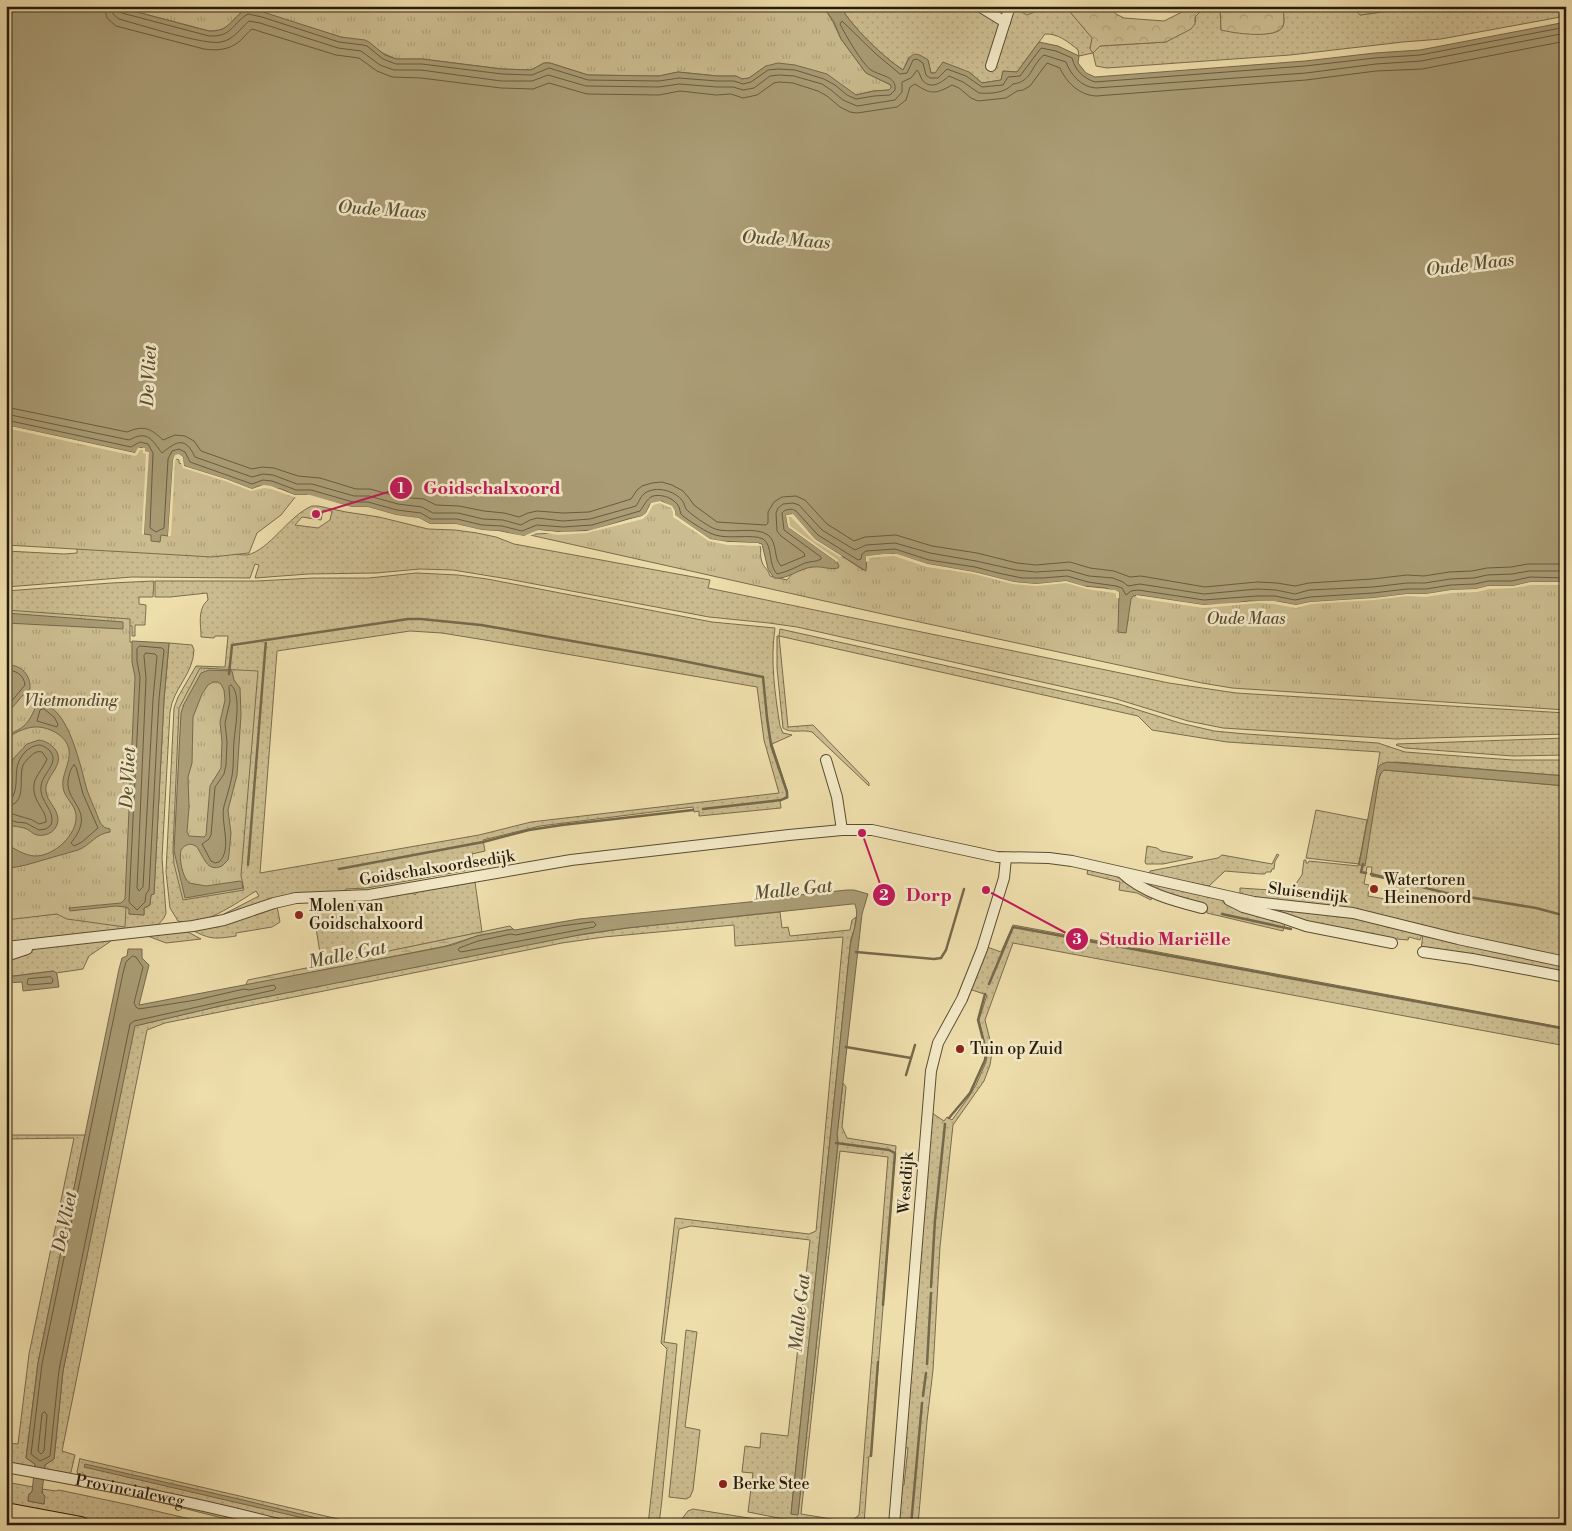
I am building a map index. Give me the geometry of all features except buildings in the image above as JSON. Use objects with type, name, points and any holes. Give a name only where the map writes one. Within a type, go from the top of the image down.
[{"type":"main road","points":[[6,1511],[81,1525]]},
{"type":"street","points":[[979,6],[1005,22]]},
{"type":"street","points":[[990,66],[1010,6]]},
{"type":"street","points":[[826,760],[837,797],[842,830]]},
{"type":"street","name":"Goidschalxoordsedijk","points":[[6,947],[193,926],[224,920],[274,903],[296,898],[369,895],[578,859],[789,834],[872,830],[1006,858]]},
{"type":"street","name":"Sluisendijk","points":[[1006,858],[1055,859],[1278,905],[1353,913],[1458,939],[1566,962]]},
{"type":"street","name":"Westdijk","points":[[894,1525],[931,1071],[938,1043],[959,1006],[982,949],[1004,878],[1006,858]]},
{"type":"street","name":"Sluisendijk","points":[[1121,872],[1132,882],[1150,891],[1202,908]]},
{"type":"street","name":"Sluisendijk","points":[[1223,895],[1235,904],[1302,925],[1392,944]]},
{"type":"street","name":"Goidschalxoordsedijk","points":[[6,956],[39,944]]},
{"type":"street","points":[[1423,952],[1472,959],[1566,977]]},
{"type":"street","name":"Provincialeweg","points":[[6,1468],[186,1502],[282,1525]]},
{"type":"green space","points":[[114,6],[823,6],[841,39],[866,73],[891,85],[891,88],[889,90],[856,95],[766,66],[749,78],[742,79],[736,76],[678,72],[659,76],[588,75],[550,63],[544,63],[531,70],[502,69],[422,59],[396,59],[352,39],[246,9],[226,27],[216,31],[209,31]]},
{"type":"green space","points":[[840,6],[975,6],[1003,23],[1012,7],[1043,10],[1050,6],[1065,6],[1093,38],[1090,48],[1096,50],[1099,46],[1166,42],[1196,21],[1195,17],[1201,10],[1201,6],[1220,6],[1221,30],[1255,34],[1273,33],[1283,26],[1283,6],[1358,6],[1360,15],[1426,6],[1566,6],[1566,16],[1441,39],[1290,55],[1107,68],[1096,66],[1093,53],[1079,56],[1078,50],[1067,41],[1054,35],[1045,34],[1017,72],[1003,71],[1001,80],[982,83],[969,72],[931,73],[928,60],[909,57],[903,70],[868,41]]},
{"type":"green space","points":[[1013,6],[1050,6],[1027,15]]},
{"type":"green space","points":[[1065,6],[1108,6],[1116,14],[1124,18],[1164,21],[1182,12],[1185,6],[1201,6],[1202,10],[1195,17],[1195,24],[1191,29],[1166,42],[1100,46],[1093,53],[1090,49],[1092,38]]},
{"type":"green space","points":[[1220,6],[1283,6],[1283,26],[1272,33],[1264,34],[1244,34],[1221,30]]},
{"type":"green space","points":[[1358,6],[1426,6],[1360,15],[1356,11]]},
{"type":"green space","points":[[6,421],[138,443],[179,460],[179,463],[220,476],[270,483],[296,496],[281,515],[257,533],[249,553],[212,557],[6,545]]},
{"type":"green space","name":"Oude Maas","points":[[655,500],[755,538],[761,548],[763,564],[770,576],[787,580],[792,574],[786,519],[791,516],[818,540],[863,570],[864,512],[1566,577],[1566,710],[1232,688],[1202,683],[521,533],[593,531],[642,514]]},
{"type":"green space","points":[[312,506],[318,506],[379,517],[428,529],[477,533],[496,537],[514,544],[710,580],[708,588],[1169,683],[1236,693],[1566,713],[1566,734],[1396,739],[1223,728],[1188,721],[1113,698],[797,627],[709,617],[453,570],[420,569],[376,573],[308,574],[255,578],[259,565],[255,564],[250,578],[132,577],[6,587],[6,551],[64,554],[77,553],[77,548],[247,555],[263,547],[303,511]],"holes":[[[323,510],[332,511],[330,520],[318,528],[295,525],[302,517],[321,520]]]},
{"type":"green space","points":[[416,573],[458,575],[712,622],[775,628],[773,665],[780,726],[783,733],[792,735],[772,744],[788,798],[780,801],[781,808],[699,816],[699,811],[694,812],[693,807],[540,826],[483,840],[485,851],[472,854],[475,869],[367,888],[346,889],[343,892],[224,914],[259,896],[256,891],[218,914],[197,922],[187,923],[178,921],[170,908],[166,872],[174,708],[178,697],[196,666],[225,667],[228,636],[201,637],[201,612],[208,600],[207,593],[155,597],[155,581],[369,578]],"holes":[[[410,631],[442,633],[757,687],[764,740],[779,793],[531,822],[479,835],[260,873],[277,651]]]},
{"type":"green space","points":[[154,581],[153,597],[139,597],[139,604],[146,605],[145,625],[135,625],[135,636],[132,636],[132,626],[6,613],[6,591]]},
{"type":"green space","name":"Vlietmonding","points":[[6,610],[130,619],[130,642],[136,643],[137,681],[125,927],[67,919],[57,914],[6,920]]},
{"type":"green space","points":[[780,629],[1119,704],[1180,723],[1214,731],[1378,743],[1405,752],[1513,760],[1566,760],[1566,776],[1396,762],[1383,764],[1377,770],[1380,752],[1227,742],[1152,730],[1138,716],[779,636]]},
{"type":"green space","points":[[777,636],[779,636],[788,727],[813,725],[869,783],[869,786],[812,732],[789,731],[783,728],[777,668]]},
{"type":"green space","points":[[169,643],[192,645],[194,650],[190,667],[175,696],[170,712],[162,858],[166,913],[164,918],[157,926],[6,944],[6,919],[125,907],[130,909],[129,914],[144,915],[144,908],[150,905],[151,894],[154,894],[164,700]]},
{"type":"green space","points":[[200,668],[258,671],[241,875],[244,890],[183,900],[174,864],[173,849],[179,708]]},
{"type":"green space","points":[[1566,738],[1566,755],[1513,756],[1405,748],[1396,745],[1397,744]]},
{"type":"green space","points":[[1384,770],[1566,786],[1566,959],[1482,941],[1483,939],[1476,937],[1475,940],[1240,894],[1240,888],[1270,890],[1293,888],[1302,875],[1304,860],[1306,860],[1306,863],[1309,861],[1358,866],[1381,773]],"holes":[[[1367,867],[1372,867],[1371,876],[1391,880],[1385,899],[1368,896],[1369,885],[1364,884]]]},
{"type":"green space","points":[[1316,810],[1367,820],[1359,864],[1306,858]]},
{"type":"green space","points":[[1147,846],[1161,851],[1193,857],[1163,864],[1146,864]]},
{"type":"green space","points":[[1277,854],[1279,855],[1271,872],[1261,874],[1225,871],[1209,886],[1149,875],[1150,871],[1218,858],[1222,855],[1272,864]]},
{"type":"green space","points":[[1088,869],[1118,876],[1153,893],[1151,900],[1137,893],[1119,890],[1120,882],[1087,874]]},
{"type":"green space","points":[[1131,878],[1219,898],[1285,923],[1283,931],[1207,913],[1207,907],[1191,904]]},
{"type":"green space","points":[[475,882],[482,932],[322,965],[314,916],[318,914],[317,910],[342,900],[407,893],[415,895],[417,892]]},
{"type":"green space","points":[[277,906],[280,922],[272,927],[236,933],[236,936],[218,938],[204,936],[192,930]]},
{"type":"green space","points":[[1263,906],[1350,916],[1422,934],[1420,940],[1409,937],[1408,940],[1375,937],[1274,914]]},
{"type":"green space","points":[[780,912],[782,928],[788,927],[790,936],[850,930],[852,920],[856,917],[851,938],[791,1514],[798,1514],[843,1083],[846,1087],[842,1127],[847,1138],[896,1146],[864,1524],[814,1525],[748,1512],[753,1473],[742,1472],[745,1446],[760,1448],[761,1433],[788,1436],[810,1240],[691,1226],[679,1229],[664,1342],[677,1344],[662,1499],[659,1525],[648,1525],[667,1349],[661,1343],[675,1218],[809,1234],[816,1231],[843,937],[735,946],[734,925],[604,937],[562,943],[165,1023],[147,1030],[62,1451],[75,1455],[69,1475],[44,1470],[45,1465],[54,1459],[63,1371],[134,1026],[220,1006],[553,939],[627,928]],"holes":[[[840,1151],[888,1157],[859,1515],[850,1522],[801,1514]]]},
{"type":"green space","points":[[1013,925],[1566,1028],[1566,1046],[1013,943],[985,1020],[992,1052],[990,1065],[984,1081],[953,1125],[940,1247],[933,1370],[918,1525],[897,1525],[901,1485],[904,1485],[908,1448],[903,1448],[932,1113],[944,1121],[947,1117],[952,1120],[976,1085],[986,1062],[987,1052],[979,1020],[987,995],[969,989],[987,947],[1001,952]]},
{"type":"green space","points":[[510,926],[513,929],[477,936],[446,946],[246,984],[248,980]]},
{"type":"green space","points":[[186,931],[201,939],[166,943],[145,935]]},
{"type":"green space","points":[[1423,934],[1566,966],[1566,975],[1421,950]]},
{"type":"green space","points":[[111,939],[111,941],[89,956],[83,969],[6,977],[6,959],[37,947]]},
{"type":"green space","points":[[6,1135],[85,1135],[38,1363],[26,1458],[35,1464],[35,1468],[11,1464],[11,1448],[6,1447],[6,1443],[18,1444],[29,1354],[74,1138],[6,1139]]},
{"type":"green space","points":[[686,1330],[697,1332],[685,1427],[700,1430],[693,1490],[690,1497],[686,1499],[669,1497]]},
{"type":"green space","points":[[80,1458],[364,1525],[295,1525],[170,1495],[154,1489],[132,1487],[79,1477],[77,1472]]},
{"type":"green space","points":[[6,1482],[33,1487],[28,1501],[44,1504],[42,1489],[59,1490],[216,1525],[110,1525],[6,1506]]},
{"type":"green space","points":[[83,1486],[90,1486],[267,1525],[250,1525],[143,1498]]},
{"type":"green space","points":[[693,1509],[792,1525],[677,1525],[688,1511]]},
{"type":"water","name":"De Vliet","points":[[6,6],[114,6],[209,31],[216,31],[226,27],[246,9],[263,12],[341,37],[365,40],[385,55],[396,59],[422,59],[502,69],[531,70],[544,63],[550,63],[588,75],[659,76],[678,72],[736,76],[742,79],[749,78],[766,66],[778,63],[795,65],[827,74],[856,95],[889,90],[891,85],[866,73],[841,39],[834,22],[823,6],[840,6],[868,41],[903,70],[912,55],[915,54],[928,60],[931,73],[935,73],[943,62],[969,72],[982,83],[1001,80],[1003,71],[1017,72],[1039,42],[1058,46],[1079,56],[1078,63],[1086,73],[1095,77],[1420,50],[1566,22],[1566,582],[1530,582],[1513,586],[1488,586],[1426,594],[1310,602],[1296,605],[1281,602],[1249,601],[1204,605],[1138,595],[1133,596],[1131,599],[1126,633],[1118,632],[1119,592],[1105,588],[1082,586],[1066,581],[1036,584],[1014,582],[974,572],[928,564],[894,554],[867,556],[866,571],[815,539],[792,514],[786,515],[788,527],[837,562],[838,568],[813,567],[784,577],[774,578],[768,569],[762,544],[710,539],[674,515],[675,511],[662,501],[650,504],[646,513],[642,516],[593,530],[563,532],[538,530],[527,536],[521,536],[456,524],[430,524],[419,518],[396,515],[368,507],[352,507],[306,495],[295,495],[281,489],[259,486],[252,489],[184,466],[183,457],[179,454],[173,460],[168,536],[161,535],[160,542],[151,541],[151,535],[144,534],[148,452],[141,447],[136,453],[6,425]]},
{"type":"water","points":[[6,613],[123,622],[123,629],[6,623]]},
{"type":"water","points":[[132,641],[169,643],[164,700],[154,894],[151,895],[150,905],[144,908],[144,915],[129,914],[129,909],[126,907],[116,906],[70,911],[69,908],[121,903],[125,899],[135,677],[132,662]]},
{"type":"water","points":[[6,665],[16,666],[24,671],[29,679],[30,689],[6,715]]},
{"type":"water","points":[[209,670],[232,671],[234,680],[240,688],[241,715],[237,775],[228,810],[231,833],[228,860],[222,866],[212,867],[206,862],[196,846],[192,845],[184,846],[181,850],[180,858],[189,883],[206,886],[240,881],[243,888],[185,898],[174,851],[181,713],[201,673]],"holes":[[[218,682],[224,690],[225,700],[220,722],[222,742],[221,768],[210,786],[206,835],[204,837],[189,836],[187,832],[189,807],[188,777],[192,763],[193,717],[202,694],[208,685]]]},
{"type":"water","points":[[42,704],[51,708],[60,716],[67,727],[87,790],[100,823],[110,829],[110,832],[100,835],[78,850],[6,869],[6,844],[20,852],[34,856],[49,853],[69,837],[76,822],[74,808],[63,787],[63,778],[69,755],[65,740],[56,732],[34,727],[19,731],[6,740],[6,735],[25,725],[36,706]]},
{"type":"water","points":[[39,740],[48,743],[55,749],[58,755],[57,765],[48,780],[46,791],[57,815],[58,823],[52,832],[45,835],[35,834],[6,822],[6,799],[10,791],[13,759],[27,744]]},
{"type":"water","points":[[1387,762],[1566,776],[1566,786],[1384,770],[1379,778],[1365,866],[1359,865],[1377,770],[1380,765]]},
{"type":"water","points":[[847,890],[868,894],[862,914],[837,1135],[838,1143],[798,1515],[791,1514],[850,947],[857,915],[855,904],[584,934],[220,1006],[135,1026],[63,1371],[54,1459],[45,1465],[42,1493],[45,1496],[44,1504],[28,1501],[29,1494],[32,1492],[35,1464],[26,1458],[38,1363],[119,969],[122,958],[127,956],[128,949],[142,949],[142,958],[149,965],[139,1005],[433,949],[452,945],[477,936],[513,929],[579,919],[779,899],[780,897]]},
{"type":"water","points":[[54,971],[57,974],[59,987],[23,991],[22,982],[6,983],[6,977]]},
{"type":"water","points":[[85,1464],[345,1525],[333,1525],[84,1467]]},
{"type":"pier","points":[[6,425],[135,453],[138,448],[145,448],[145,451],[149,452],[144,534],[142,534],[146,454],[143,453],[143,450],[140,450],[135,456],[6,428]]},
{"type":"pier","points":[[179,454],[183,457],[184,466],[252,489],[264,485],[271,486],[295,495],[310,495],[352,507],[368,507],[396,515],[419,518],[430,524],[456,524],[524,536],[538,530],[558,532],[587,531],[642,516],[646,513],[651,503],[660,501],[672,506],[675,515],[710,539],[758,543],[763,546],[728,545],[709,541],[673,517],[671,508],[660,503],[653,505],[643,519],[587,533],[558,535],[538,532],[524,539],[497,533],[481,533],[456,527],[430,526],[419,520],[395,518],[367,510],[352,509],[309,498],[294,497],[271,489],[264,488],[251,491],[183,468],[178,456],[175,461],[171,536],[168,536],[173,460],[175,455]]},
{"type":"pier","points":[[793,514],[815,539],[842,556],[840,557],[814,541],[789,517],[790,526],[838,560],[837,562],[788,527],[786,515]]},
{"type":"pier","points":[[897,554],[928,564],[974,572],[1014,582],[1036,584],[1066,581],[1087,587],[1115,590],[1119,592],[1119,598],[1116,598],[1114,593],[1087,589],[1066,583],[1036,586],[1013,584],[974,574],[927,567],[894,556],[869,558],[869,561],[866,562],[866,556]]},
{"type":"pier","points":[[1530,582],[1566,582],[1566,585],[1531,585],[1426,597],[1407,596],[1311,604],[1296,608],[1258,603],[1204,608],[1137,598],[1136,595],[1204,605],[1274,601],[1296,605],[1310,602],[1426,594],[1488,586],[1513,586]]},
{"type":"waterway","points":[[229,674],[232,645],[408,619],[421,619],[481,625],[663,657],[763,677],[771,745],[787,797],[781,800],[703,809]]},
{"type":"waterway","points":[[248,865],[266,640]]},
{"type":"waterway","points":[[339,869],[483,842],[529,830],[693,810]]},
{"type":"waterway","points":[[1363,864],[1361,872],[1366,873]]},
{"type":"waterway","points":[[1371,874],[1450,894],[1536,908],[1566,916]]},
{"type":"waterway","points":[[856,952],[941,958],[946,950],[964,889]]},
{"type":"waterway","points":[[1222,914],[1291,929]]},
{"type":"waterway","points":[[989,984],[1013,927],[1566,1029]]},
{"type":"waterway","points":[[949,1118],[970,1093],[985,1060],[986,1051],[978,1020],[985,994]]},
{"type":"waterway","points":[[906,1075],[915,1045]]},
{"type":"waterway","points":[[846,1047],[911,1058]]},
{"type":"waterway","points":[[931,1287],[935,1220],[945,1124]]},
{"type":"waterway","points":[[836,1143],[889,1150],[895,1153],[883,1305]]},
{"type":"waterway","points":[[927,1364],[931,1293]]},
{"type":"waterway","points":[[871,1456],[878,1362]]},
{"type":"waterway","points":[[923,1396],[926,1373]]},
{"type":"waterway","points":[[911,1525],[922,1403]]},
{"type":"place","name":"Goidschalxoord","points":[[316,514]]},
{"type":"place","name":"Dorp","points":[[862,833]]},
{"type":"place","name":"Watertoren Heinenoord","points":[[1374,889]]},
{"type":"place","name":"Studio Mariëlle","points":[[986,890]]},
{"type":"place","name":"Molen van Goidschalxoord","points":[[299,915]]},
{"type":"place","name":"Tuin op Zuid","points":[[960,1049]]},
{"type":"place","name":"Berke Stee","points":[[723,1484]]},
{"type":"water label","name":"Malle Gat","points":[[793,890]]},
{"type":"water label","name":"Malle Gat","points":[[347,955]]},
{"type":"water label","name":"Malle Gat","points":[[800,1313]]}]
